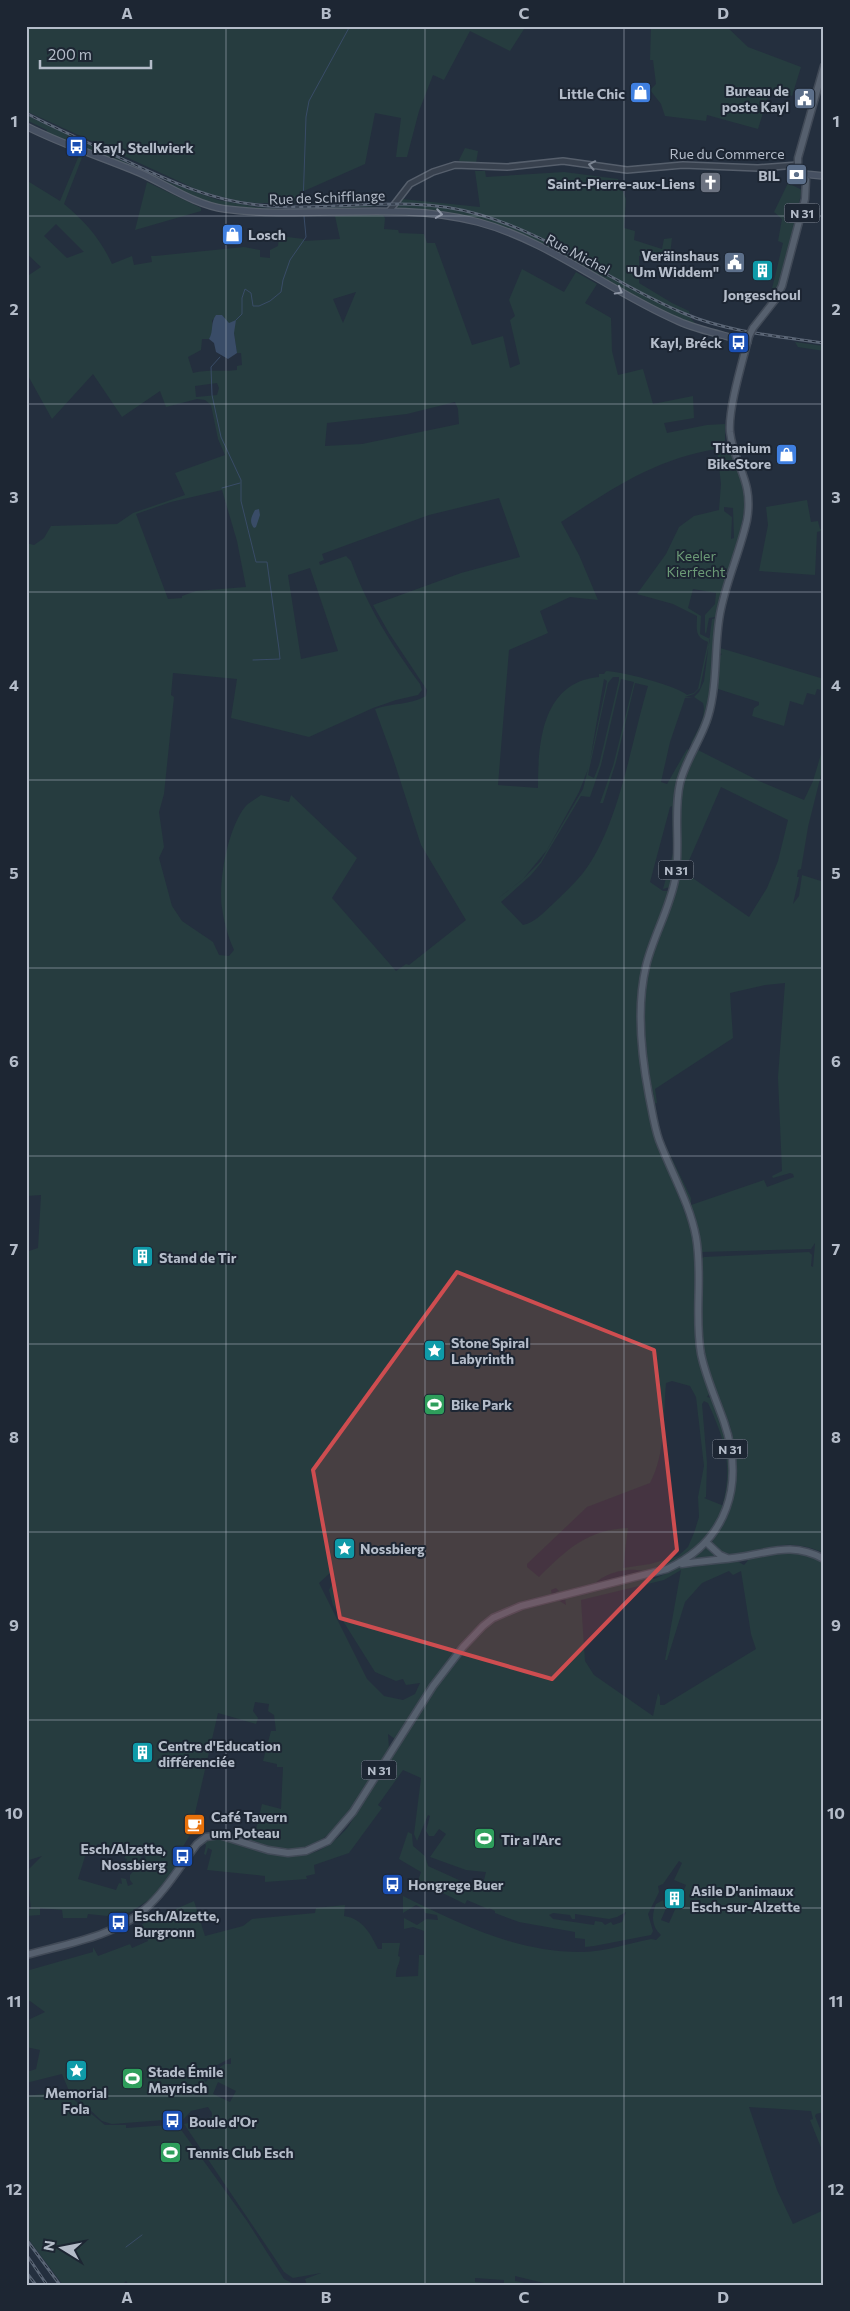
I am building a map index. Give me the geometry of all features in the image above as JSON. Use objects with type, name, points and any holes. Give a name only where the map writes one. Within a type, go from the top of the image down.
[{"type":"main road","points":[[824,66],[811,108],[798,165],[804,174],[824,176]]},
{"type":"main road","name":"Rue de Schifflange","points":[[26,126],[70,147],[141,173],[215,207],[238,211],[304,213],[390,210]]},
{"type":"main road","name":"N 31","points":[[26,1955],[89,1937],[127,1923],[156,1898],[197,1844],[206,1838],[219,1835],[268,1850],[288,1853],[298,1853],[319,1846],[337,1833],[344,1824],[434,1686],[463,1647],[483,1626],[504,1612],[521,1606],[645,1577],[678,1564],[707,1543],[718,1528],[727,1505],[732,1474],[730,1449],[724,1421],[707,1378],[700,1347],[697,1320],[698,1256],[695,1235],[658,1136],[652,1108],[643,1056],[641,994],[649,955],[673,890],[678,857],[678,810],[681,781],[688,759],[708,717],[721,611],[747,516],[747,486],[732,441],[730,424],[748,341],[753,328],[775,300],[782,286],[802,211],[806,188],[804,174]]},
{"type":"main road","name":"Rue Michel","points":[[390,210],[435,213],[492,226],[556,256],[677,321],[748,341]]},
{"type":"main road","points":[[707,1543],[720,1555],[728,1558],[774,1550],[795,1549],[812,1553],[824,1559]]},
{"type":"main road","name":"N 31","points":[[678,1564],[728,1558]]},
{"type":"street","name":"Rue de Schifflange","points":[[390,210],[410,184],[455,164],[507,167],[558,161],[627,170],[657,167]]},
{"type":"street","name":"Rue du Commerce","points":[[657,167],[718,165],[758,168],[798,165]]},
{"type":"highlighted area","points":[[457,1272],[654,1350],[677,1550],[552,1679],[340,1618],[313,1470]]},
{"type":"green space","points":[[26,26],[526,26],[510,51],[470,31],[444,80],[433,75],[419,111],[407,157],[396,157],[401,118],[375,113],[365,164],[304,191],[305,203],[257,203],[238,201],[200,191],[26,111]]},
{"type":"green space","points":[[651,26],[726,26],[748,47],[801,67],[792,96],[770,90],[758,129],[707,115],[706,121],[665,116],[661,104],[650,90],[656,84],[653,60],[650,60]]},
{"type":"green space","points":[[26,115],[165,181],[218,200],[257,207],[283,209],[389,205],[355,208],[354,211],[223,209],[45,135],[47,130],[26,120]]},
{"type":"green space","points":[[465,148],[478,151],[476,163],[460,162],[459,160]]},
{"type":"green space","name":"Keeler Kierfecht","points":[[80,153],[83,155],[64,204],[92,231],[112,264],[132,256],[134,265],[152,262],[151,256],[244,247],[260,250],[260,257],[270,258],[270,250],[278,246],[279,236],[304,239],[304,241],[340,239],[335,216],[382,214],[385,218],[384,229],[398,230],[399,233],[424,234],[427,243],[435,243],[472,345],[503,336],[510,368],[520,364],[510,320],[515,316],[509,300],[522,269],[564,292],[576,272],[597,284],[585,303],[611,318],[612,351],[618,375],[643,369],[653,404],[693,396],[694,418],[664,423],[667,433],[707,425],[725,424],[725,442],[730,442],[742,476],[746,499],[740,534],[718,613],[715,617],[709,618],[706,634],[705,615],[715,604],[716,593],[693,589],[688,608],[701,616],[700,634],[709,639],[712,619],[716,618],[710,699],[708,710],[693,745],[691,743],[701,723],[704,708],[703,703],[694,697],[685,698],[670,742],[661,782],[667,784],[687,749],[690,751],[674,793],[677,794],[676,844],[672,883],[670,887],[663,889],[673,853],[672,806],[670,807],[650,882],[663,891],[669,891],[643,966],[637,1014],[655,1133],[654,1137],[693,1234],[696,1254],[696,1326],[704,1377],[710,1393],[707,1397],[712,1398],[722,1424],[728,1449],[728,1489],[725,1503],[723,1503],[727,1476],[725,1452],[714,1416],[708,1403],[704,1401],[702,1404],[707,1463],[706,1497],[704,1498],[724,1506],[710,1532],[702,1542],[694,1550],[673,1562],[646,1573],[626,1570],[610,1574],[603,1577],[594,1586],[557,1595],[556,1592],[559,1591],[556,1588],[551,1590],[552,1596],[515,1605],[488,1620],[457,1650],[429,1686],[395,1739],[388,1734],[389,1749],[344,1819],[313,1844],[295,1850],[275,1850],[235,1837],[255,1834],[262,1804],[281,1809],[283,1767],[277,1767],[277,1764],[263,1761],[271,1731],[276,1731],[274,1715],[268,1711],[269,1704],[255,1702],[253,1711],[258,1718],[256,1724],[218,1713],[190,1835],[181,1850],[178,1865],[153,1897],[132,1911],[118,1917],[88,1914],[87,1918],[63,1918],[62,1910],[40,1908],[40,1915],[26,1916],[26,1911],[31,1909],[29,1891],[26,1891],[26,1872],[42,1856],[26,1861],[26,1252],[38,1248],[41,1195],[26,1196],[26,543],[34,545],[44,538],[51,526],[117,524],[133,513],[185,495],[175,473],[225,455],[218,439],[211,405],[205,400],[197,399],[166,407],[160,391],[122,417],[93,374],[52,419],[26,372],[26,273],[29,275],[41,267],[26,253],[26,180],[60,201]],"holes":[[[56,224],[84,252],[67,258],[44,236]],[[356,292],[343,323],[333,299]],[[222,315],[234,333],[237,353],[241,353],[242,365],[237,366],[237,370],[193,373],[188,357],[201,350],[202,339],[209,339],[213,333],[212,320]],[[217,383],[219,388],[217,395],[196,397],[195,386]],[[455,402],[458,409],[459,424],[362,444],[325,446],[327,423],[407,414]],[[717,449],[721,484],[719,510],[694,516],[679,527],[666,554],[637,594],[673,604],[697,616],[698,635],[708,642],[698,689],[694,693],[687,695],[673,687],[623,673],[606,671],[604,674],[599,674],[599,677],[580,681],[565,690],[555,702],[547,718],[542,734],[538,788],[498,785],[509,650],[548,633],[540,611],[570,597],[598,600],[579,555],[561,522],[616,487],[673,460]],[[222,490],[237,541],[246,587],[196,591],[182,596],[182,598],[168,599],[136,514],[171,502]],[[499,498],[520,557],[461,573],[373,605],[389,633],[427,690],[426,696],[420,699],[375,709],[421,845],[466,920],[409,965],[406,964],[396,971],[332,898],[357,858],[291,795],[289,802],[261,795],[245,807],[234,828],[229,841],[223,870],[221,897],[228,935],[234,950],[229,956],[219,955],[213,942],[182,921],[172,906],[159,858],[164,847],[159,812],[164,794],[174,697],[171,695],[173,673],[237,679],[231,718],[309,737],[373,708],[418,695],[422,690],[373,610],[351,561],[346,556],[320,565],[319,562],[324,560],[322,554],[429,515]],[[724,507],[733,508],[734,538],[731,539],[732,517],[724,511]],[[310,568],[338,651],[301,659],[288,575]],[[708,647],[704,681],[699,692],[694,697],[685,697],[694,694],[700,688]],[[613,677],[619,677],[599,765],[594,778],[588,775],[608,683]],[[604,679],[607,681],[590,761]],[[621,679],[634,682],[613,766],[600,803],[603,803],[616,762],[635,683],[648,686],[623,783],[606,832],[595,854],[573,885],[536,919],[523,925],[501,902],[531,875],[541,863],[581,796],[590,797],[601,765]],[[588,769],[583,789],[540,862],[523,879],[547,850],[579,792]],[[672,1381],[690,1386],[696,1397],[704,1466],[698,1497],[699,1517],[688,1547],[678,1556],[650,1564],[623,1568],[628,1528],[589,1537],[569,1550],[539,1577],[527,1567],[527,1564],[587,1507],[650,1483],[659,1459],[666,1383]],[[330,1573],[332,1584],[329,1590],[333,1605],[375,1672],[396,1681],[403,1679],[406,1685],[420,1683],[415,1694],[403,1700],[384,1696],[367,1679],[319,1583]],[[98,1844],[121,1850],[134,1849],[146,1857],[130,1875],[130,1880],[133,1884],[128,1886],[126,1879],[121,1878],[122,1884],[119,1883],[116,1890],[78,1879],[87,1850],[91,1852]]]},
{"type":"green space","points":[[475,171],[485,171],[486,177],[564,172],[618,179],[626,199],[624,228],[635,231],[634,240],[662,249],[664,239],[672,238],[670,255],[639,256],[639,283],[689,311],[691,319],[695,323],[693,325],[680,320],[533,243],[454,215],[438,211],[397,208],[395,206],[402,199],[480,207]]},
{"type":"green space","points":[[147,182],[201,208],[201,211],[135,230]]},
{"type":"green space","points":[[788,183],[802,190],[780,284],[768,305],[783,243],[778,241],[782,219],[774,212]]},
{"type":"green space","points":[[795,342],[824,346],[824,351],[798,347]]},
{"type":"green space","points":[[807,500],[811,522],[818,521],[820,529],[824,528],[824,530],[817,532],[815,575],[759,571],[768,525],[766,507]]},
{"type":"green space","points":[[720,648],[824,679],[824,691],[817,689],[815,695],[807,693],[803,705],[790,701],[784,726],[752,716],[754,708],[759,705],[759,702],[718,689],[711,722],[698,750],[759,781],[804,800],[813,781],[824,744],[824,763],[808,827],[801,869],[798,870],[797,877],[799,877],[793,904],[799,896],[802,875],[824,882],[824,1553],[805,1547],[785,1545],[734,1554],[725,1553],[717,1549],[712,1542],[731,1504],[736,1467],[731,1429],[708,1371],[702,1342],[700,1318],[701,1259],[704,1257],[809,1252],[812,1255],[811,1266],[813,1267],[815,1243],[811,1249],[701,1252],[686,1199],[687,1196],[685,1196],[661,1136],[691,1198],[691,1205],[764,1180],[767,1187],[794,1177],[790,1173],[773,1178],[772,1176],[782,1171],[778,1077],[785,983],[765,985],[730,993],[733,1038],[655,1089],[657,1103],[655,1104],[645,1051],[647,1050],[643,1025],[645,1025],[643,1000],[645,980],[679,864],[681,788],[684,776],[707,727],[717,656],[722,654],[719,653]],"holes":[[[721,787],[788,820],[778,861],[767,888],[749,917],[684,872]]]},
{"type":"green space","points":[[707,1548],[719,1558],[689,1561],[705,1549]]},
{"type":"green space","points":[[775,1552],[803,1552],[824,1562],[824,2112],[815,2116],[824,2139],[824,2155],[810,2120],[813,2119],[811,2111],[749,2107],[777,2190],[793,2224],[824,2210],[824,2285],[552,2285],[515,2276],[515,2281],[534,2285],[307,2285],[305,2279],[321,2273],[293,2278],[284,2272],[184,2124],[212,2117],[208,2107],[191,2111],[181,2122],[177,2119],[112,2124],[102,2121],[75,2096],[72,2098],[105,2125],[126,2125],[126,2128],[168,2125],[182,2131],[247,2221],[284,2279],[296,2285],[129,2285],[126,2281],[122,2285],[63,2285],[26,2236],[26,2096],[69,2091],[62,2074],[26,2083],[26,2069],[30,2071],[36,2069],[40,2050],[26,2047],[26,2021],[45,2012],[30,2001],[26,2003],[26,1971],[93,1952],[93,1947],[98,1956],[130,1944],[132,1948],[148,1941],[142,1924],[194,1901],[205,1936],[243,1926],[252,1919],[315,1913],[316,1908],[345,1905],[344,1916],[361,1924],[369,1932],[378,1949],[382,1949],[382,1943],[400,1943],[398,1956],[400,1960],[396,1977],[418,1976],[419,1955],[424,1955],[424,1931],[413,1927],[404,1929],[404,1918],[417,1925],[426,1919],[438,1920],[437,1915],[425,1913],[424,1909],[416,1905],[403,1913],[403,1896],[446,1917],[490,1935],[535,1948],[591,1952],[651,1939],[656,1940],[661,1935],[653,1921],[656,1904],[663,1900],[667,1906],[661,1920],[669,1923],[686,1885],[674,1880],[682,1863],[679,1861],[663,1884],[658,1886],[659,1892],[648,1914],[653,1931],[651,1935],[585,1947],[585,1939],[575,1938],[575,1932],[519,1922],[467,1900],[465,1904],[418,1881],[421,1872],[399,1859],[408,1832],[412,1834],[413,1846],[425,1856],[428,1866],[472,1886],[483,1884],[486,1872],[466,1870],[430,1857],[446,1834],[439,1829],[434,1836],[429,1836],[426,1831],[430,1816],[428,1815],[417,1841],[414,1834],[421,1778],[403,1770],[378,1805],[382,1808],[349,1853],[314,1865],[315,1874],[306,1876],[307,1879],[265,1882],[265,1876],[207,1870],[212,1850],[208,1848],[206,1855],[204,1854],[206,1845],[204,1843],[212,1840],[225,1840],[269,1853],[296,1856],[322,1849],[335,1840],[348,1827],[436,1686],[461,1652],[488,1624],[510,1611],[558,1600],[566,1605],[565,1598],[651,1577],[654,1579],[682,1566],[735,1560],[744,1565],[750,1558]],"holes":[[[681,1570],[665,1660],[667,1660],[685,1602],[702,1583],[729,1571],[733,1575],[741,1571],[751,1634],[756,1649],[664,1705],[660,1705],[658,1693],[653,1716],[594,1675],[585,1661],[581,1600],[664,1580]],[[626,1912],[622,1922],[613,1925],[611,1922],[605,1925],[602,1922],[595,1921],[594,1925],[553,1919],[549,1915],[553,1913],[570,1915],[572,1919],[575,1919],[575,1914],[609,1919]],[[231,2058],[231,2064],[225,2064],[220,2067],[220,2071],[215,2072],[214,2069],[206,2082],[203,2079],[209,2069]],[[218,2082],[236,2091],[230,2102],[213,2094]],[[475,2278],[504,2280],[504,2284],[475,2282]]]},
{"type":"green space","points":[[130,1851],[134,1851],[142,1857],[129,1871],[124,1868],[127,1859],[124,1858]]},
{"type":"water","points":[[216,315],[222,315],[229,323],[236,320],[234,333],[237,353],[228,359],[216,352],[214,343],[209,339]]},
{"type":"water","points":[[259,509],[260,515],[254,528],[251,524],[252,517],[255,510]]},
{"type":"waterway","points":[[303,205],[306,117],[309,101],[350,26]]},
{"type":"waterway","points":[[236,320],[242,314],[242,298],[245,289],[251,293],[253,306],[259,306],[270,301],[281,292],[290,260],[306,237],[304,216]]},
{"type":"waterway","points":[[220,357],[211,367],[212,395],[221,437],[241,480],[241,501],[256,562],[267,562],[279,649],[280,659],[253,660]]},
{"type":"waterway","points":[[222,488],[240,483]]},
{"type":"waterway","points":[[126,2247],[142,2235]]},
{"type":"railway","points":[[26,113],[169,180],[221,198],[258,205],[285,207],[423,205],[477,214],[504,223],[556,246],[632,288],[683,313],[734,329],[824,343]]},
{"type":"railway","points":[[26,2239],[60,2285]]},
{"type":"railway","points":[[26,2254],[47,2285]]},
{"type":"railway","points":[[26,2272],[36,2285]]},
{"type":"place","name":"Little Chic","points":[[641,93]]},
{"type":"place","name":"Bureau de poste Kayl","points":[[805,98]]},
{"type":"place","name":"Kayl, Stellwierk","points":[[77,147]]},
{"type":"place","name":"BIL","points":[[796,175]]},
{"type":"place","name":"Saint-Pierre-aux-Liens","points":[[711,183]]},
{"type":"place","name":"Losch","points":[[232,234]]},
{"type":"place","name":"Veräinshaus \"Um Widdem\"","points":[[735,263]]},
{"type":"place","name":"Jongeschoul","points":[[762,271]]},
{"type":"place","name":"Kayl, Bréck","points":[[738,342]]},
{"type":"place","name":"Titanium BikeStore","points":[[787,455]]},
{"type":"place","name":"Stand de Tir","points":[[143,1257]]},
{"type":"place","name":"Stone Spiral Labyrinth","points":[[435,1350]]},
{"type":"place","name":"Bike Park","points":[[435,1404]]},
{"type":"place","name":"Nossbierg","points":[[344,1548]]},
{"type":"place","name":"Centre d'Education différenciée","points":[[142,1753]]},
{"type":"place","name":"Café Tavern um Poteau","points":[[195,1824]]},
{"type":"place","name":"Tir a l'Arc","points":[[485,1839]]},
{"type":"place","name":"Esch/Alzette, Nossbierg","points":[[182,1856]]},
{"type":"place","name":"Hongrege Buer","points":[[392,1884]]},
{"type":"place","name":"Asile D'animaux Esch-sur-Alzette","points":[[675,1898]]},
{"type":"place","name":"Esch/Alzette, Burgronn","points":[[118,1923]]},
{"type":"place","name":"Memorial Fola","points":[[76,2070]]},
{"type":"place","name":"Stade Émile Mayrisch","points":[[132,2079]]},
{"type":"place","name":"Boule d'Or","points":[[173,2121]]},
{"type":"place","name":"Tennis Club Esch","points":[[171,2152]]}]
